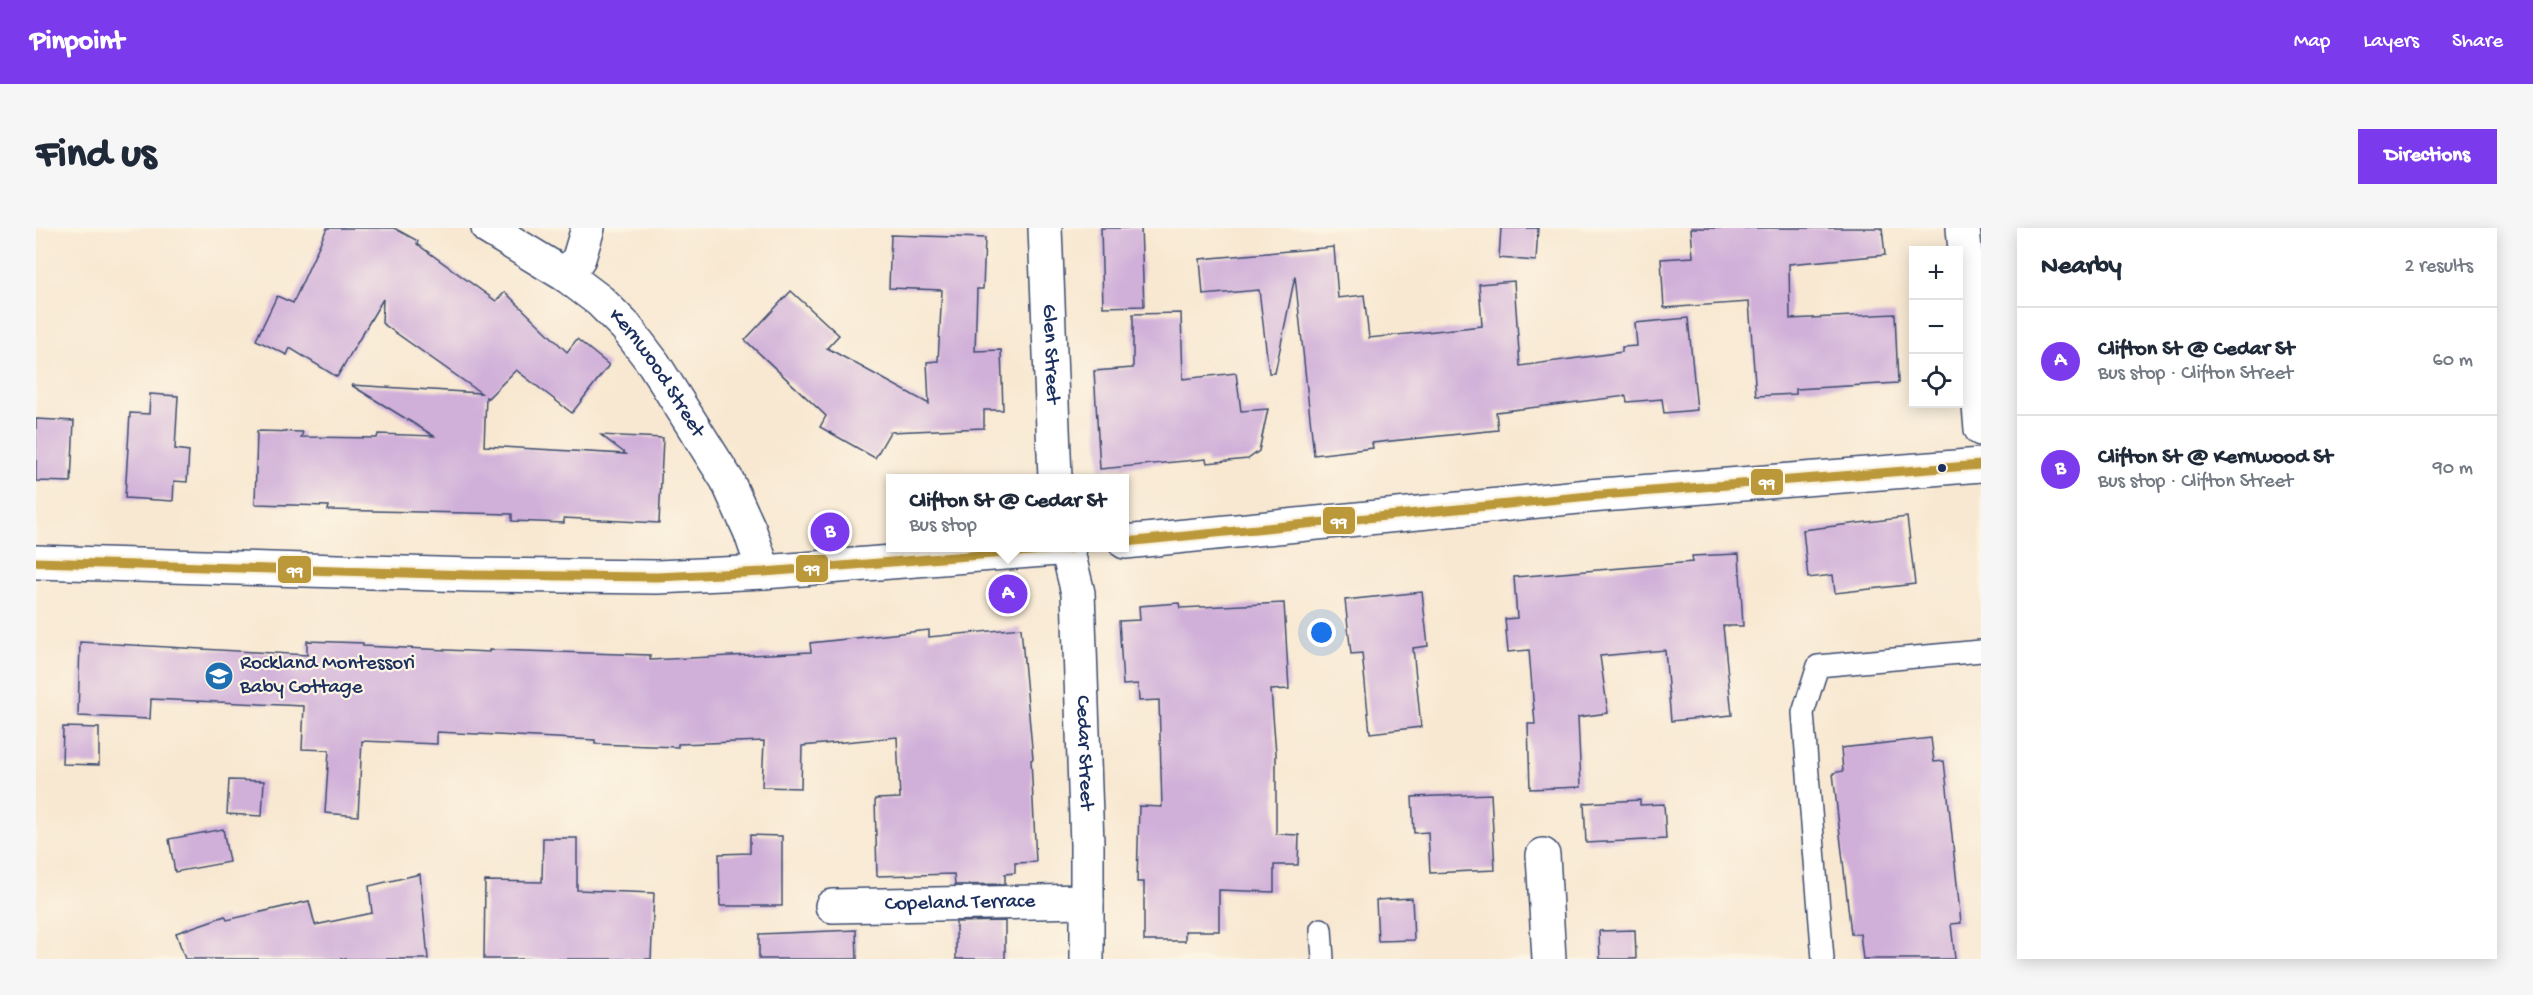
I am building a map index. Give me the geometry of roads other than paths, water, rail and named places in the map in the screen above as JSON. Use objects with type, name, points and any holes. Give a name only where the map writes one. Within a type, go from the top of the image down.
[{"type":"street","name":"Kernwood Street","points":[[488,228],[567,276],[600,301],[626,327],[654,364],[727,480],[750,531],[764,572]]},
{"type":"street","points":[[567,276],[579,258],[588,228]]},
{"type":"street","name":"Glen Street","points":[[1045,228],[1055,474]]},
{"type":"street","points":[[1963,228],[1981,429]]},
{"type":"street","points":[[1129,542],[1589,496],[1981,465]]},
{"type":"street","points":[[36,562],[471,575],[657,577],[764,572],[1017,552]]},
{"type":"street","name":"Cedar Street","points":[[1069,552],[1078,593],[1087,959]]},
{"type":"street","points":[[1543,855],[1549,959]]},
{"type":"street","name":"Copeland Terrace","points":[[832,906],[1087,901]]},
{"type":"lane","points":[[1822,959],[1803,712],[1818,666],[1981,651]]},
{"type":"lane","points":[[1321,929],[1323,959]]},
{"type":"place","name":"Clifton St @ Kernwood St","points":[[830,532]]},
{"type":"place","name":"Clifton St @ Cedar St","points":[[1008,594]]},
{"type":"place","name":"Rockland Montessori Baby Cottage","points":[[219,676]]}]
